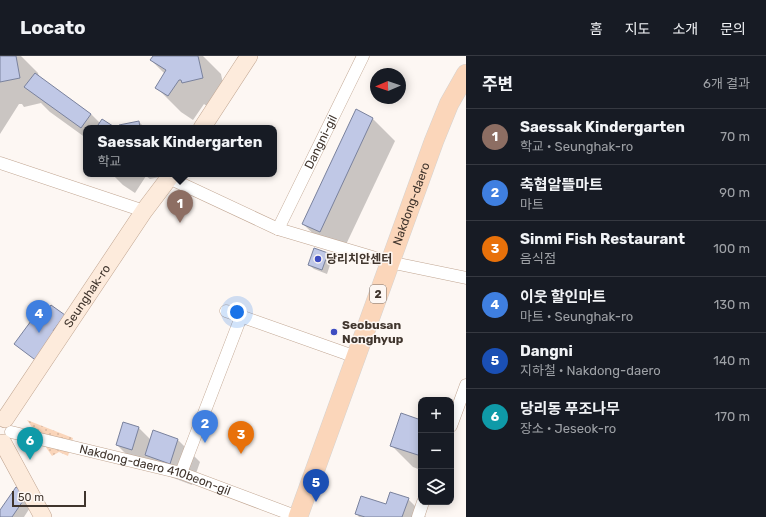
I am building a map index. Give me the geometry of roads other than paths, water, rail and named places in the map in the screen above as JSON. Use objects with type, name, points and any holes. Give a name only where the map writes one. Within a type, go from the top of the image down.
[{"type":"main road","name":"Nakdong-daero","points":[[298,517],[439,127],[449,104],[466,74]]},
{"type":"street","points":[[204,125],[249,56]]},
{"type":"street","name":"Dangni-gil","points":[[278,229],[363,56]]},
{"type":"street","points":[[0,163],[144,211]]},
{"type":"street","name":"Seunghak-ro","points":[[4,431],[144,211],[170,177]]},
{"type":"street","points":[[173,177],[278,229],[390,262],[466,278]]},
{"type":"street","points":[[226,311],[356,357]]},
{"type":"street","points":[[181,473],[241,317]]},
{"type":"street","points":[[454,418],[466,385]]},
{"type":"street","points":[[4,431],[42,517]]},
{"type":"street","name":"Nakdong-daero 410beon-gil","points":[[4,431],[181,473],[298,517]]},
{"type":"street","points":[[418,517],[422,505]]},
{"type":"place","name":"Saessak Kindergarten","points":[[180,223]]},
{"type":"place","name":"당리치안센터","points":[[318,259]]},
{"type":"place","name":"Seobusan Nonghyup","points":[[334,332]]},
{"type":"place","name":"이웃 할인마트","points":[[39,333]]},
{"type":"place","name":"축협알뜰마트","points":[[205,443]]},
{"type":"place","name":"Sinmi Fish Restaurant","points":[[241,454]]},
{"type":"place","name":"당리동 푸조나무","points":[[30,460]]},
{"type":"place","name":"Dangni","points":[[316,502]]}]
